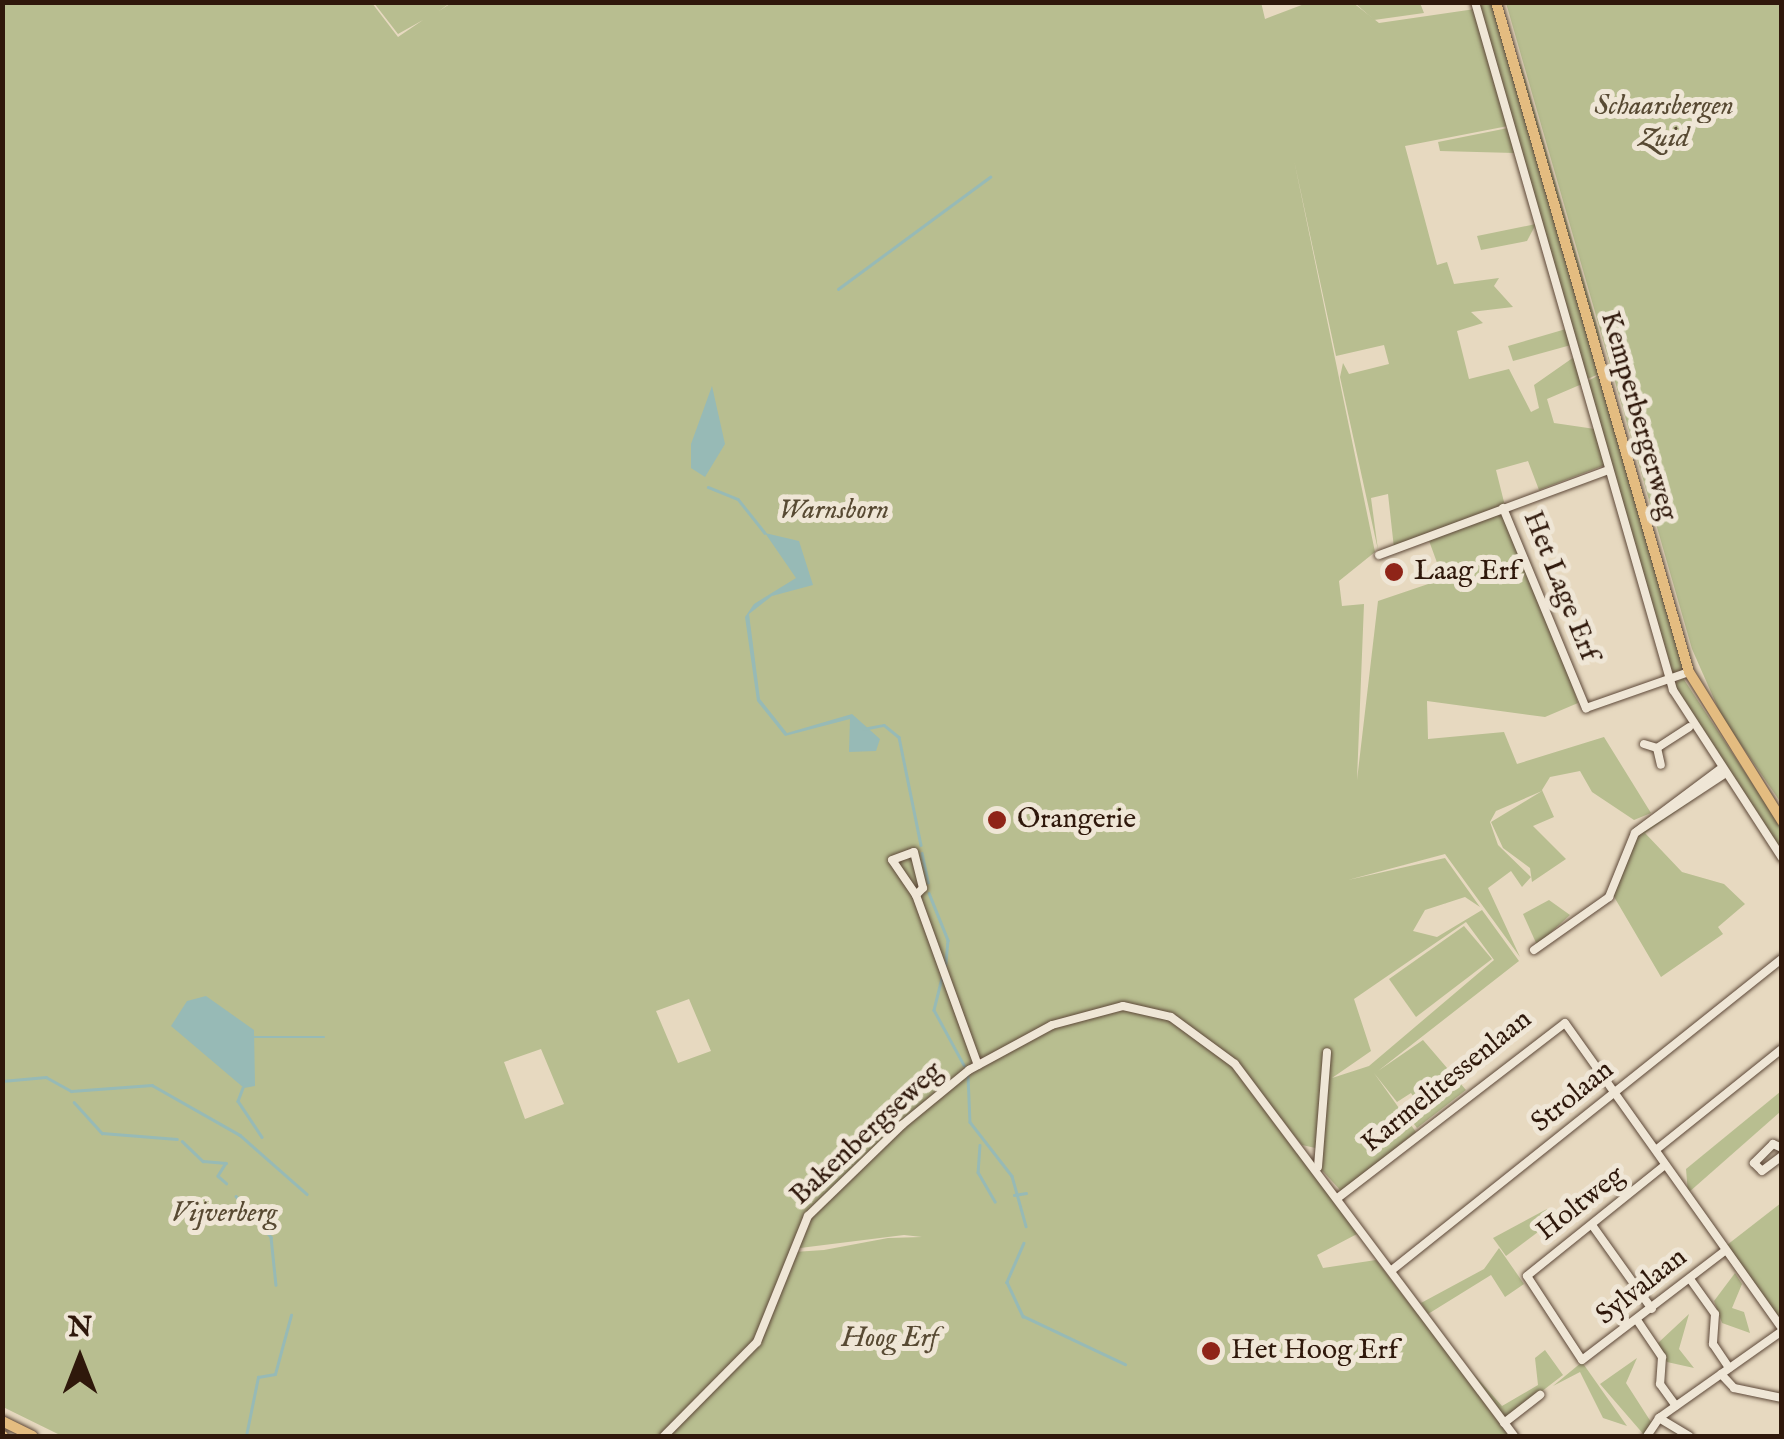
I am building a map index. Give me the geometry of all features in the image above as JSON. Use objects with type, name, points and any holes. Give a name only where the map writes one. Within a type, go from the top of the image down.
[{"type":"main road","name":"Kemperbergerweg","points":[[1496,2],[1689,672],[1782,821]]},
{"type":"main road","points":[[2,1421],[33,1436]]},
{"type":"street","name":"Kemperbergerweg","points":[[1475,2],[1670,679],[1690,727],[1782,858]]},
{"type":"street","name":"Kemperbergerweg","points":[[1503,508],[1609,470]]},
{"type":"street","points":[[1379,555],[1503,508]]},
{"type":"street","name":"Het Lage Erf","points":[[1503,508],[1584,706],[1670,679]]},
{"type":"street","points":[[1670,679],[1689,672]]},
{"type":"street","points":[[1644,744],[1657,748],[1690,727]]},
{"type":"street","points":[[1657,748],[1662,765]]},
{"type":"street","points":[[1534,950],[1608,897],[1638,830],[1721,772]]},
{"type":"street","name":"Bakenbergseweg","points":[[916,895],[914,852],[892,860],[916,895],[978,1065]]},
{"type":"street","name":"Strolaan","points":[[1392,1270],[1782,958]]},
{"type":"street","name":"Bakenbergseweg","points":[[664,1436],[758,1342],[808,1216],[978,1065],[1074,1014],[1140,1006],[1228,1057],[1318,1168],[1514,1436]]},
{"type":"street","name":"Karmelitessenlaan","points":[[1338,1197],[1557,1023],[1616,1091]]},
{"type":"street","points":[[1657,1149],[1782,1049]]},
{"type":"street","points":[[1318,1168],[1326,1052]]},
{"type":"street","points":[[1616,1091],[1782,1329],[1659,1418],[1647,1436]]},
{"type":"street","points":[[1782,1148],[1773,1144],[1754,1163],[1762,1171],[1782,1156]]},
{"type":"street","points":[[1303,1149],[1320,1148]]},
{"type":"street","name":"Holtweg","points":[[1587,1360],[1526,1278],[1665,1166]]},
{"type":"street","points":[[1592,1224],[1652,1309]]},
{"type":"street","name":"Sylvalaan","points":[[1587,1360],[1726,1250]]},
{"type":"street","points":[[1690,1279],[1715,1314],[1713,1344],[1734,1388],[1782,1398]]},
{"type":"street","points":[[1637,1320],[1662,1356],[1660,1384],[1676,1406]]},
{"type":"street","points":[[1504,1423],[1540,1395]]},
{"type":"street","points":[[1659,1418],[1688,1436]]},
{"type":"green space","name":"Warnsborn","points":[[453,2],[1261,2],[1265,19],[1307,3],[1352,2],[1379,23],[1475,9],[1508,126],[1405,146],[1437,265],[1447,262],[1454,284],[1499,278],[1494,286],[1513,307],[1471,312],[1483,323],[1457,331],[1469,379],[1509,369],[1531,412],[1539,408],[1534,385],[1574,357],[1582,384],[1547,399],[1554,423],[1595,429],[1605,465],[1539,490],[1528,461],[1496,470],[1505,506],[1394,548],[1388,494],[1371,498],[1378,550],[1340,377],[1343,363],[1349,374],[1389,364],[1384,345],[1336,356],[1294,160],[1375,552],[1339,581],[1342,606],[1364,604],[1357,780],[1378,601],[1443,579],[1428,538],[1500,512],[1547,609],[1578,703],[1545,717],[1427,701],[1428,739],[1504,732],[1517,764],[1604,737],[1651,813],[1634,820],[1592,792],[1580,771],[1550,777],[1542,790],[1554,817],[1533,826],[1566,859],[1532,882],[1530,868],[1503,848],[1491,822],[1542,791],[1496,811],[1490,822],[1498,845],[1531,877],[1522,887],[1511,871],[1488,888],[1520,957],[1445,854],[1348,880],[1445,858],[1480,907],[1465,897],[1425,910],[1413,931],[1437,937],[1482,910],[1519,961],[1378,1071],[1423,1040],[1466,1090],[1417,1128],[1404,1111],[1417,1102],[1411,1093],[1397,1102],[1374,1073],[1416,1132],[1341,1191],[1320,1168],[1320,1149],[1302,1145],[1245,1078],[1376,1251],[1347,1219],[1357,1234],[1317,1255],[1323,1268],[1376,1260],[1415,1311],[1387,1267],[1510,1436],[665,1436],[743,1362],[758,1342],[794,1252],[922,1237],[904,1235],[792,1249],[756,1342],[662,1436],[62,1436],[3,1407],[2,3],[372,3],[398,37],[423,20],[398,34],[374,3],[450,3],[439,11]],"holes":[[[1466,922],[1494,960],[1369,1066],[1332,1078],[1371,1051],[1354,999]],[[689,999],[711,1051],[678,1063],[656,1011]],[[541,1049],[564,1104],[525,1119],[504,1062]]]},
{"type":"green space","points":[[1355,3],[1420,3],[1424,13],[1374,20]]},
{"type":"green space","points":[[1477,3],[1493,3],[1599,374],[1585,380]]},
{"type":"green space","name":"Schaarsbergen Zuid","points":[[1506,3],[1781,3],[1781,803],[1722,717],[1692,649]]},
{"type":"green space","points":[[1521,64],[1599,332],[1605,372],[1517,65]]},
{"type":"green space","points":[[1508,128],[1514,153],[1440,151],[1438,142]]},
{"type":"green space","points":[[1536,224],[1527,241],[1481,250],[1477,236]]},
{"type":"green space","points":[[1566,329],[1571,345],[1513,361],[1508,346]]},
{"type":"green space","points":[[1599,375],[1683,669],[1673,674],[1586,382]]},
{"type":"green space","points":[[1683,678],[1781,827],[1781,854],[1684,713],[1674,684]]},
{"type":"green space","points":[[1723,779],[1645,833],[1682,872],[1724,884],[1745,904],[1718,927],[1723,934],[1661,977],[1613,895],[1637,834]]},
{"type":"green space","points":[[1549,900],[1570,915],[1537,945],[1523,914]]},
{"type":"green space","points":[[1464,926],[1492,959],[1416,1017],[1389,979]]},
{"type":"green space","points":[[1780,1092],[1781,1111],[1688,1193],[1686,1169]]},
{"type":"green space","points":[[1781,1203],[1781,1324],[1727,1245]]},
{"type":"green space","points":[[1547,1209],[1554,1220],[1506,1256],[1493,1238]]},
{"type":"green space","points":[[1499,1248],[1524,1284],[1505,1297],[1491,1275],[1428,1314],[1421,1303],[1484,1269]]},
{"type":"green space","points":[[1735,1273],[1742,1284],[1732,1308],[1744,1312],[1750,1333],[1722,1323],[1714,1301]]},
{"type":"green space","points":[[1689,1314],[1679,1349],[1694,1368],[1667,1362],[1658,1343]]},
{"type":"green space","points":[[1545,1350],[1563,1375],[1506,1419],[1472,1372],[1502,1406],[1538,1385],[1535,1358]]},
{"type":"green space","points":[[1637,1358],[1626,1383],[1651,1422],[1645,1436],[1600,1384]]},
{"type":"green space","points":[[1582,1362],[1627,1426],[1603,1418],[1580,1372],[1553,1386]]},
{"type":"water","points":[[712,386],[725,444],[705,477],[691,468],[691,444]]},
{"type":"water","points":[[765,533],[799,541],[813,585],[772,596],[749,614],[760,699],[787,733],[852,714],[880,739],[876,751],[849,752],[850,719],[785,736],[757,701],[745,617],[754,604],[796,578]]},
{"type":"water","points":[[206,996],[254,1030],[255,1086],[244,1088],[171,1026],[187,1001]]},
{"type":"waterway","points":[[838,289],[990,177]]},
{"type":"waterway","points":[[708,487],[738,499],[765,533]]},
{"type":"waterway","points":[[863,729],[884,725],[899,737],[921,845]]},
{"type":"waterway","points":[[922,853],[928,882]]},
{"type":"waterway","points":[[929,893],[948,940],[946,965]]},
{"type":"waterway","points":[[942,978],[934,1010],[964,1065]]},
{"type":"waterway","points":[[254,1037],[324,1037]]},
{"type":"waterway","points":[[968,1076],[970,1122],[1012,1176],[1026,1226]]},
{"type":"waterway","points":[[2,1081],[46,1077],[71,1091]]},
{"type":"waterway","points":[[71,1091],[152,1085],[240,1135],[307,1194]]},
{"type":"waterway","points":[[243,1088],[238,1101],[262,1137]]},
{"type":"waterway","points":[[74,1102],[102,1133],[177,1139]]},
{"type":"waterway","points":[[182,1141],[203,1161],[226,1163],[218,1176],[226,1183]]},
{"type":"waterway","points":[[980,1145],[978,1172],[995,1202]]},
{"type":"waterway","points":[[1014,1195],[1026,1193]]},
{"type":"waterway","points":[[236,1196],[271,1237],[276,1285]]},
{"type":"waterway","points":[[1024,1243],[1007,1282],[1023,1316],[1125,1364]]},
{"type":"waterway","points":[[246,1436],[258,1377],[275,1374],[291,1315]]},
{"type":"place","name":"Laag Erf","points":[[1394,572]]},
{"type":"place","name":"Orangerie","points":[[997,820]]},
{"type":"place","name":"Het Hoog Erf","points":[[1211,1351]]},
{"type":"park label","name":"Vijverberg","points":[[224,1214]]},
{"type":"park label","name":"Hoog Erf","points":[[890,1339]]}]
